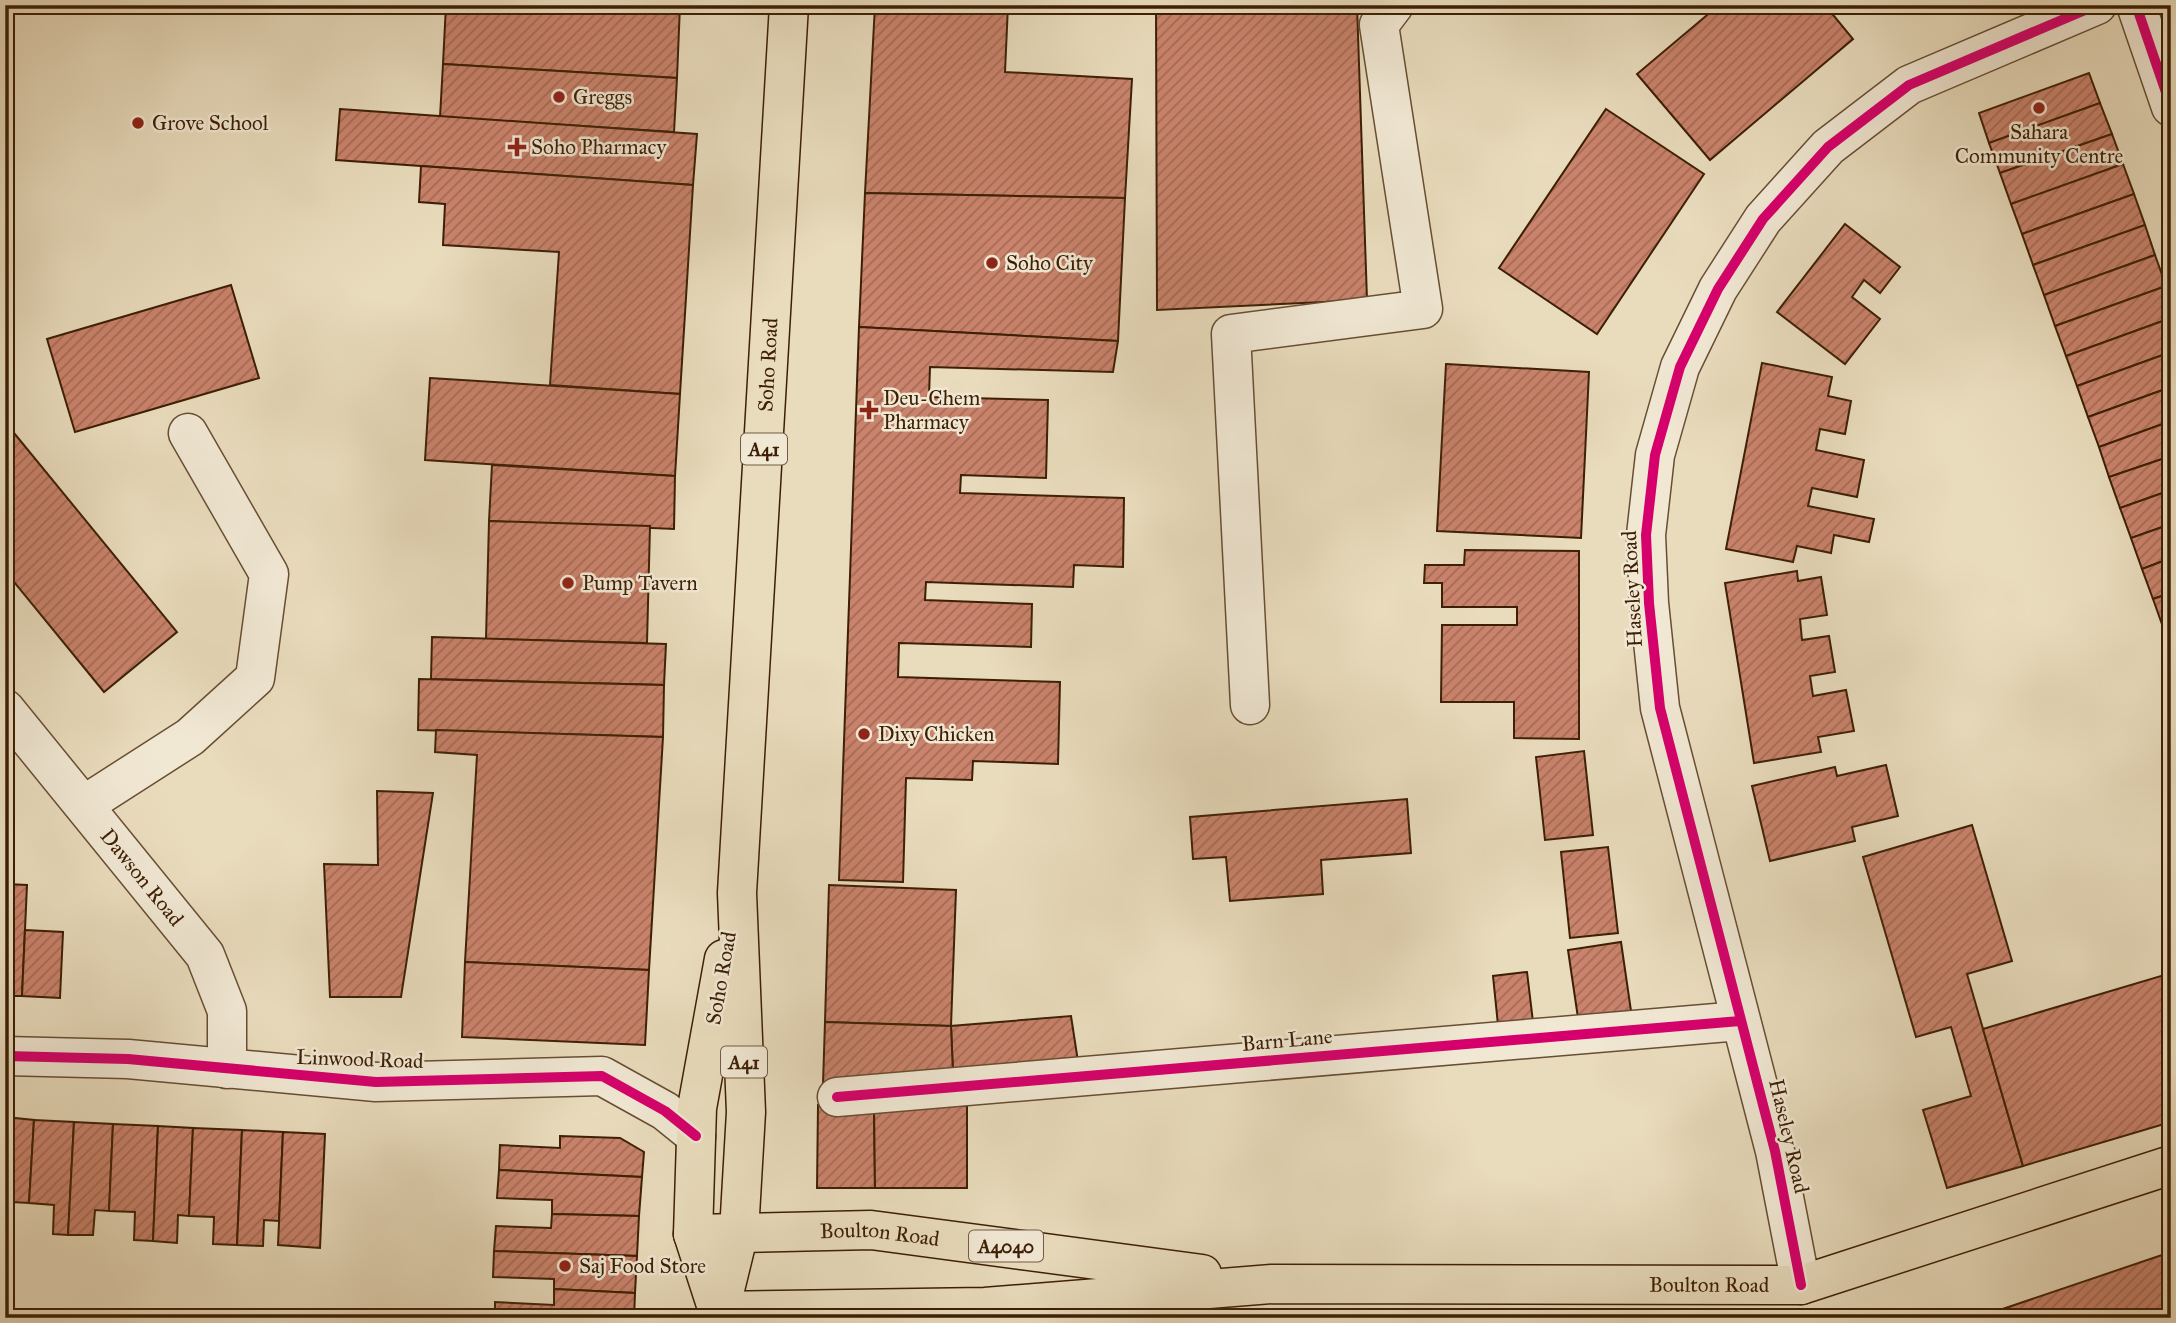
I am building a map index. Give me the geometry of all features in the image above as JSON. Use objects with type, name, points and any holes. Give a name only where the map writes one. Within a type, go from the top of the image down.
[{"type":"main road","name":"Soho Road","points":[[718,1314],[739,1232],[746,1112],[737,893],[789,5]]},
{"type":"main road","name":"Soho Road","points":[[718,1314],[693,1234],[697,1108],[737,893]]},
{"type":"main road","name":"Boulton Road","points":[[718,1314],[985,1307],[1272,1284],[1801,1285],[2171,1165]]},
{"type":"main road","name":"Boulton Road","points":[[693,1234],[871,1230],[963,1240],[1272,1284]]},
{"type":"street","points":[[1250,705],[1231,334],[1423,309],[1379,25],[1395,5]]},
{"type":"street","name":"Haseley Road","points":[[1801,1285],[1775,1151],[1660,708],[1649,603],[1646,535],[1654,455],[1680,367],[1718,289],[1763,219],[1828,147],[1909,85],[2097,5]]},
{"type":"street","points":[[2136,5],[2171,107]]},
{"type":"street","points":[[84,805],[190,737],[255,678],[269,574],[188,433]]},
{"type":"street","name":"Dawson Road","points":[[5,709],[205,955],[227,1011],[228,1069]]},
{"type":"street","name":"Barn Lane","points":[[837,1097],[1740,1021]]},
{"type":"street","name":"Linwood Road","points":[[5,1056],[128,1059],[376,1082],[601,1076],[664,1111],[696,1136]]},
{"type":"building","points":[[446,5],[680,5],[677,78],[443,64]]},
{"type":"building","points":[[875,5],[1008,5],[1005,72],[1132,79],[1125,198],[865,193]]},
{"type":"building","points":[[1156,5],[1357,5],[1367,300],[1157,310]]},
{"type":"building","points":[[1719,5],[1825,5],[1853,39],[1710,160],[1637,74]]},
{"type":"building","name":"Greggs","points":[[443,64],[677,78],[674,132],[440,117]]},
{"type":"building","name":"Sahara Community Centre","points":[[2089,73],[2100,103],[1989,143],[1979,113]]},
{"type":"building","points":[[2100,103],[2112,134],[2000,173],[1989,143]]},
{"type":"building","name":"Soho Pharmacy","points":[[340,109],[697,134],[693,185],[336,160]]},
{"type":"building","points":[[1606,109],[1704,174],[1597,334],[1499,268]]},
{"type":"building","points":[[2112,134],[2123,164],[2011,204],[2000,173]]},
{"type":"building","points":[[2123,164],[2134,194],[2022,234],[2011,204]]},
{"type":"building","points":[[421,166],[693,185],[680,394],[550,385],[559,252],[443,245],[445,204],[419,202]]},
{"type":"building","name":"Soho City","points":[[865,193],[1125,198],[1118,341],[859,327]]},
{"type":"building","points":[[2134,194],[2145,225],[2033,265],[2022,234]]},
{"type":"building","points":[[1845,224],[1900,267],[1880,293],[1864,280],[1852,297],[1880,319],[1845,364],[1777,312]]},
{"type":"building","points":[[2145,225],[2155,255],[2044,295],[2033,265]]},
{"type":"building","points":[[2155,255],[2166,286],[2055,326],[2044,295]]},
{"type":"building","points":[[231,285],[259,378],[75,432],[47,339]]},
{"type":"building","points":[[2166,286],[2171,298],[2171,318],[2066,356],[2055,326]]},
{"type":"building","points":[[2171,318],[2171,352],[2077,386],[2066,356]]},
{"type":"building","points":[[859,327],[1118,341],[1113,372],[930,367],[929,397],[1048,400],[1046,478],[961,475],[960,493],[1124,498],[1123,567],[1074,565],[1073,587],[926,582],[925,600],[1032,604],[1031,647],[899,643],[898,677],[1060,682],[1058,764],[973,761],[972,780],[906,778],[903,882],[839,880]]},
{"type":"building","points":[[2171,352],[2171,387],[2088,417],[2077,386]]},
{"type":"building","points":[[1762,363],[1832,377],[1828,396],[1851,401],[1845,434],[1820,429],[1816,450],[1864,460],[1857,497],[1812,488],[1808,506],[1874,519],[1869,542],[1834,535],[1831,553],[1797,546],[1793,562],[1726,549]]},
{"type":"building","points":[[1446,364],[1589,372],[1581,538],[1437,531]]},
{"type":"building","points":[[430,378],[680,394],[675,476],[425,460]]},
{"type":"building","points":[[2171,387],[2171,421],[2099,447],[2088,417]]},
{"type":"building","points":[[2171,421],[2171,456],[2109,477],[2099,447]]},
{"type":"building","points":[[5,422],[177,632],[104,692],[5,571]]},
{"type":"building","points":[[2171,456],[2171,490],[2120,508],[2109,477]]},
{"type":"building","points":[[492,465],[675,476],[674,529],[489,521]]},
{"type":"building","points":[[2171,490],[2171,524],[2131,538],[2120,508]]},
{"type":"building","name":"Pump Tavern","points":[[489,521],[650,526],[647,643],[486,639]]},
{"type":"building","points":[[2171,524],[2171,558],[2142,569],[2131,538]]},
{"type":"building","points":[[1465,550],[1579,551],[1579,739],[1514,738],[1514,702],[1441,702],[1442,625],[1517,625],[1517,607],[1442,607],[1442,583],[1424,583],[1425,565],[1464,565]]},
{"type":"building","points":[[2171,558],[2171,593],[2153,599],[2142,569]]},
{"type":"building","points":[[1797,571],[1798,581],[1821,577],[1827,615],[1800,619],[1802,640],[1829,636],[1835,672],[1810,676],[1813,696],[1846,690],[1854,731],[1818,737],[1821,752],[1754,763],[1725,583]]},
{"type":"building","points":[[2171,593],[2171,627],[2164,630],[2153,599]]},
{"type":"building","points":[[2171,627],[2171,650],[2164,630]]},
{"type":"building","points":[[432,637],[666,644],[664,685],[431,679]]},
{"type":"building","points":[[419,679],[664,685],[663,737],[418,730]]},
{"type":"building","points":[[436,730],[663,737],[649,970],[465,962],[477,755],[435,752]]},
{"type":"building","points":[[1584,751],[1593,835],[1545,840],[1536,757]]},
{"type":"building","points":[[1886,765],[1898,816],[1852,827],[1855,841],[1770,861],[1752,786],[1835,767],[1837,776]]},
{"type":"building","points":[[377,791],[433,793],[401,997],[330,997],[324,864],[378,865]]},
{"type":"building","points":[[1407,799],[1411,853],[1321,860],[1323,894],[1230,901],[1226,857],[1193,859],[1190,817]]},
{"type":"building","points":[[1972,825],[2012,961],[1967,974],[2023,1166],[1947,1188],[1923,1110],[1971,1096],[1951,1027],[1916,1037],[1863,857]]},
{"type":"building","points":[[1608,847],[1618,933],[1570,938],[1561,852]]},
{"type":"building","points":[[5,884],[27,885],[22,996],[5,996]]},
{"type":"building","points":[[829,885],[956,890],[951,1026],[825,1022]]},
{"type":"building","points":[[25,930],[63,932],[60,998],[22,996]]},
{"type":"building","points":[[1621,942],[1631,1011],[1578,1018],[1568,950]]},
{"type":"building","points":[[465,962],[649,970],[645,1045],[462,1037]]},
{"type":"building","points":[[1527,972],[1533,1022],[1498,1025],[1493,976]]},
{"type":"building","points":[[2171,973],[2171,1122],[2023,1166],[1983,1029]]},
{"type":"building","points":[[1071,1016],[1079,1068],[953,1074],[951,1026]]},
{"type":"building","points":[[825,1022],[951,1026],[953,1074],[823,1084]]},
{"type":"building","points":[[818,1105],[874,1105],[875,1188],[817,1188]]},
{"type":"building","points":[[874,1105],[967,1106],[967,1188],[875,1188]]},
{"type":"building","points":[[5,1117],[34,1120],[29,1203],[11,1202],[10,1232],[5,1231]]},
{"type":"building","points":[[34,1120],[74,1122],[68,1235],[53,1234],[54,1205],[29,1203]]},
{"type":"building","points":[[74,1122],[113,1124],[109,1211],[95,1210],[93,1235],[68,1235]]},
{"type":"building","points":[[113,1124],[158,1126],[153,1241],[134,1240],[135,1212],[109,1211]]},
{"type":"building","points":[[158,1126],[193,1128],[189,1216],[178,1215],[177,1243],[153,1241]]},
{"type":"building","points":[[193,1128],[242,1130],[237,1245],[213,1244],[214,1217],[189,1216]]},
{"type":"building","points":[[242,1130],[283,1132],[279,1221],[264,1220],[263,1246],[237,1245]]},
{"type":"building","points":[[283,1132],[325,1134],[320,1248],[278,1245]]},
{"type":"building","points":[[560,1136],[620,1138],[644,1152],[642,1177],[499,1170],[500,1145],[560,1148]]},
{"type":"building","points":[[499,1170],[642,1177],[639,1216],[552,1214],[552,1200],[497,1198]]},
{"type":"building","points":[[552,1214],[639,1216],[637,1256],[494,1251],[496,1226],[551,1228]]},
{"type":"building","name":"Saj Food Store","points":[[494,1251],[637,1256],[635,1293],[554,1289],[554,1279],[493,1277]]},
{"type":"building","points":[[2171,1252],[2171,1318],[1976,1318]]},
{"type":"building","points":[[554,1289],[635,1293],[634,1318],[495,1318],[495,1302],[554,1305]]},
{"type":"cycle path","points":[[1801,1285],[1775,1151],[1660,708],[1649,603],[1646,535],[1655,455],[1680,367],[1718,289],[1763,219],[1828,147],[1909,85],[2097,5]]},
{"type":"cycle path","points":[[2136,5],[2171,107]]},
{"type":"cycle path","points":[[837,1097],[1740,1021]]},
{"type":"cycle path","points":[[5,1056],[128,1059],[376,1082],[602,1076],[665,1111],[696,1136]]},
{"type":"place","name":"Greggs","points":[[559,97]]},
{"type":"place","name":"Sahara Community Centre","points":[[2039,108]]},
{"type":"place","name":"Grove School","points":[[138,123]]},
{"type":"place","name":"Soho Pharmacy","points":[[517,147]]},
{"type":"place","name":"Soho City","points":[[992,263]]},
{"type":"place","name":"Deu-Chem Pharmacy","points":[[869,410]]},
{"type":"place","name":"Pump Tavern","points":[[568,583]]},
{"type":"place","name":"Dixy Chicken","points":[[864,734]]},
{"type":"place","name":"Saj Food Store","points":[[565,1266]]}]
